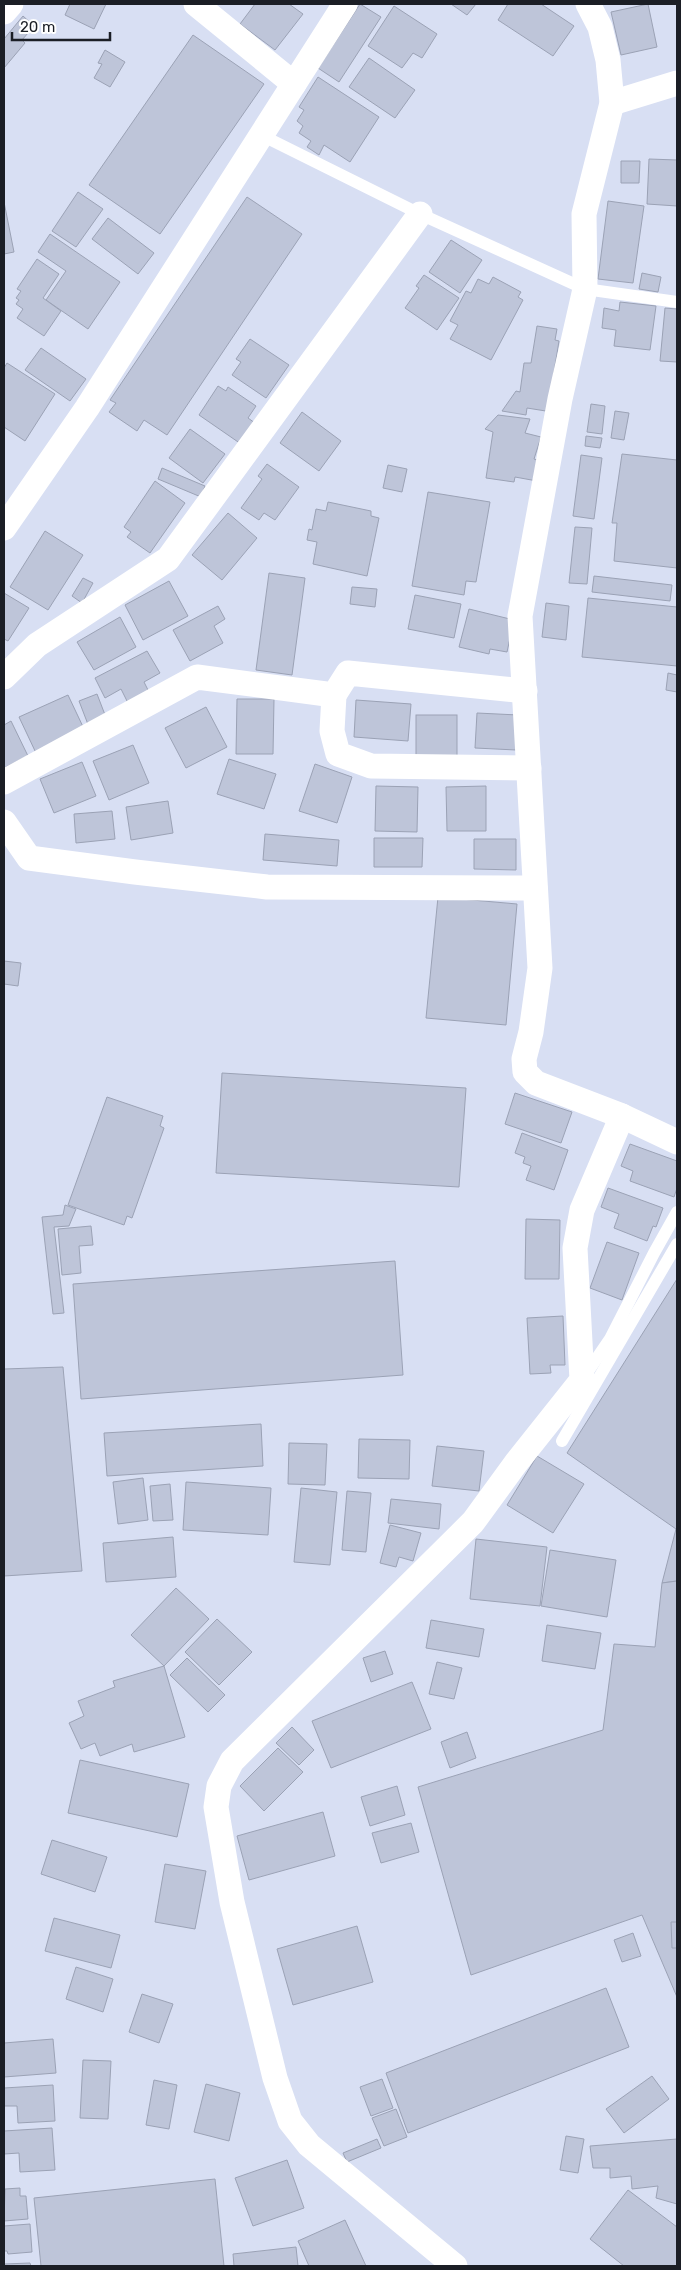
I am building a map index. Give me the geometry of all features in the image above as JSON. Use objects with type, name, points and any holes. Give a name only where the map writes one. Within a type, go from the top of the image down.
[{"type":"street","points":[[4,12],[11,4]]},
{"type":"street","points":[[196,4],[294,84]]},
{"type":"street","points":[[4,528],[87,408],[345,4]]},
{"type":"street","points":[[588,4],[600,27],[608,60],[612,103],[584,214],[585,289],[560,399],[520,616],[540,968],[531,1032],[524,1059],[525,1072],[536,1083],[622,1116],[677,1142]]},
{"type":"street","points":[[612,103],[677,84]]},
{"type":"street","points":[[4,677],[38,645],[168,559],[420,214]]},
{"type":"street","points":[[525,691],[348,673],[334,696],[332,731],[338,754],[371,766],[529,768]]},
{"type":"street","points":[[4,782],[197,677],[334,696]]},
{"type":"street","points":[[4,822],[29,858],[135,872],[267,886],[535,888]]},
{"type":"street","points":[[455,2266],[309,2145],[290,2121],[273,2068],[234,1911],[216,1807],[219,1786],[232,1761],[473,1522],[516,1463],[582,1380],[575,1248],[582,1210],[622,1116]]},
{"type":"lane","points":[[261,135],[420,214],[585,289],[677,302]]},
{"type":"lane","points":[[582,1380],[610,1339],[677,1212]]},
{"type":"lane","points":[[562,1441],[677,1244]]},
{"type":"building","points":[[70,4],[106,4],[94,29],[65,15]]},
{"type":"building","points":[[255,4],[289,4],[303,14],[275,50],[240,24]]},
{"type":"building","points":[[360,4],[381,17],[339,82],[318,68]]},
{"type":"building","points":[[451,4],[476,4],[467,15]]},
{"type":"building","points":[[508,4],[541,4],[574,26],[553,56],[498,20]]},
{"type":"building","points":[[648,4],[657,47],[621,55],[611,12]]},
{"type":"building","points":[[394,6],[437,34],[422,58],[413,53],[402,68],[368,46]]},
{"type":"building","points":[[23,16],[34,26],[22,40],[25,43],[4,68],[4,39]]},
{"type":"building","points":[[193,35],[264,84],[160,234],[89,185]]},
{"type":"building","points":[[105,50],[125,62],[110,87],[94,78],[102,64],[98,63]]},
{"type":"building","points":[[369,58],[415,90],[395,118],[349,87]]},
{"type":"building","points":[[318,77],[379,117],[350,162],[324,145],[319,155],[307,147],[311,141],[299,133],[303,126],[297,121],[304,110],[299,107]]},
{"type":"building","points":[[649,159],[677,160],[677,206],[647,204]]},
{"type":"building","points":[[621,161],[640,161],[639,183],[621,183]]},
{"type":"building","points":[[78,192],[103,209],[76,247],[52,231]]},
{"type":"building","points":[[247,197],[302,234],[167,435],[144,420],[137,431],[109,412],[116,403],[110,400]]},
{"type":"building","points":[[608,201],[644,206],[633,283],[598,279]]},
{"type":"building","points":[[4,202],[14,252],[4,254]]},
{"type":"building","points":[[108,218],[154,253],[138,274],[92,239]]},
{"type":"building","points":[[50,234],[120,282],[88,329],[46,300],[66,271],[38,252]]},
{"type":"building","points":[[451,240],[482,260],[460,293],[429,272]]},
{"type":"building","points":[[37,259],[59,274],[43,298],[61,311],[44,336],[17,318],[23,309],[16,304],[19,300],[16,298],[21,291],[17,289]]},
{"type":"building","points":[[642,273],[661,277],[658,292],[639,289]]},
{"type":"building","points":[[424,275],[459,298],[437,330],[405,308],[419,288],[416,286]]},
{"type":"building","points":[[493,277],[521,292],[518,297],[523,300],[491,360],[450,339],[458,325],[450,321],[466,291],[471,293],[478,279],[489,284]]},
{"type":"building","points":[[620,302],[656,306],[650,350],[614,346],[616,330],[602,328],[604,308],[619,311]]},
{"type":"building","points":[[665,308],[677,309],[677,362],[660,361]]},
{"type":"building","points":[[537,326],[557,329],[555,340],[559,341],[554,372],[552,412],[527,408],[526,415],[502,411],[516,391],[520,392],[524,363],[531,363]]},
{"type":"building","points":[[250,339],[289,365],[266,398],[232,375],[241,362],[236,359]]},
{"type":"building","points":[[41,348],[86,379],[70,401],[25,370]]},
{"type":"building","points":[[7,363],[55,394],[25,441],[4,427],[4,368]]},
{"type":"building","points":[[218,386],[226,391],[228,387],[256,406],[248,418],[255,423],[241,444],[199,415]]},
{"type":"building","points":[[591,404],[605,406],[602,434],[587,432]]},
{"type":"building","points":[[615,411],[629,413],[624,440],[611,438]]},
{"type":"building","points":[[302,412],[341,441],[319,471],[280,443]]},
{"type":"building","points":[[498,415],[530,419],[525,433],[541,437],[534,459],[541,461],[537,481],[515,477],[514,482],[486,478],[493,432],[485,429]]},
{"type":"building","points":[[190,429],[225,454],[203,483],[169,458]]},
{"type":"building","points":[[586,436],[602,438],[600,448],[585,446]]},
{"type":"building","points":[[622,454],[677,460],[677,568],[614,561],[617,523],[612,523]]},
{"type":"building","points":[[581,455],[602,458],[594,519],[573,516]]},
{"type":"building","points":[[267,464],[299,487],[275,520],[264,513],[259,520],[241,508],[262,479],[258,476]]},
{"type":"building","points":[[388,465],[407,469],[402,492],[383,488]]},
{"type":"building","points":[[162,468],[205,486],[201,497],[158,479]]},
{"type":"building","points":[[155,481],[185,503],[150,553],[127,537],[131,532],[124,527]]},
{"type":"building","points":[[428,492],[490,502],[476,582],[466,581],[464,595],[412,586]]},
{"type":"building","points":[[328,502],[371,511],[371,516],[379,518],[367,576],[313,564],[317,542],[307,540],[309,529],[312,530],[316,509],[326,511]]},
{"type":"building","points":[[228,513],[257,538],[222,580],[192,555]]},
{"type":"building","points":[[575,527],[592,528],[587,584],[569,583]]},
{"type":"building","points":[[45,531],[83,555],[48,610],[10,587]]},
{"type":"building","points":[[269,573],[305,578],[292,675],[256,670]]},
{"type":"building","points":[[594,576],[672,585],[670,601],[592,592]]},
{"type":"building","points":[[83,578],[93,583],[82,603],[72,596]]},
{"type":"building","points":[[169,581],[188,616],[143,640],[125,605]]},
{"type":"building","points":[[352,587],[377,589],[375,607],[350,604]]},
{"type":"building","points":[[4,593],[29,608],[8,641],[4,639]]},
{"type":"building","points":[[415,595],[461,604],[454,638],[408,629]]},
{"type":"building","points":[[588,598],[677,607],[677,666],[582,657]]},
{"type":"building","points":[[546,603],[569,606],[566,640],[542,637]]},
{"type":"building","points":[[218,606],[225,619],[214,626],[223,643],[190,661],[173,630]]},
{"type":"building","points":[[469,609],[514,620],[507,652],[490,649],[489,654],[459,647]]},
{"type":"building","points":[[120,617],[136,647],[94,670],[77,642]]},
{"type":"building","points":[[147,651],[160,673],[144,682],[150,694],[129,705],[121,689],[105,698],[95,678]]},
{"type":"building","points":[[668,673],[677,675],[677,692],[666,690]]},
{"type":"building","points":[[97,694],[107,720],[89,727],[79,701]]},
{"type":"building","points":[[68,695],[85,731],[36,753],[19,717]]},
{"type":"building","points":[[237,699],[274,699],[273,754],[236,754]]},
{"type":"building","points":[[356,700],[411,704],[408,741],[354,737]]},
{"type":"building","points":[[206,707],[227,747],[186,768],[165,728]]},
{"type":"building","points":[[477,713],[518,715],[516,750],[475,748]]},
{"type":"building","points":[[416,715],[457,715],[457,758],[416,758]]},
{"type":"building","points":[[11,721],[28,756],[4,768],[4,725]]},
{"type":"building","points":[[133,745],[149,783],[109,800],[93,761]]},
{"type":"building","points":[[229,759],[276,774],[264,809],[217,794]]},
{"type":"building","points":[[82,762],[96,796],[54,813],[40,779]]},
{"type":"building","points":[[315,764],[352,777],[337,823],[299,811]]},
{"type":"building","points":[[376,786],[418,787],[417,832],[375,831]]},
{"type":"building","points":[[486,786],[486,831],[447,831],[446,787]]},
{"type":"building","points":[[168,801],[173,833],[131,840],[126,807]]},
{"type":"building","points":[[112,811],[115,839],[76,843],[74,814]]},
{"type":"building","points":[[265,834],[339,840],[337,866],[263,860]]},
{"type":"building","points":[[374,838],[423,838],[422,867],[374,867]]},
{"type":"building","points":[[474,839],[516,839],[516,870],[474,869]]},
{"type":"building","points":[[438,897],[517,904],[506,1025],[426,1018]]},
{"type":"building","points":[[4,961],[21,963],[18,986],[4,984]]},
{"type":"building","points":[[222,1073],[466,1088],[459,1187],[216,1173]]},
{"type":"building","points":[[515,1093],[572,1112],[561,1143],[505,1124]]},
{"type":"building","points":[[107,1097],[163,1116],[160,1126],[164,1128],[132,1218],[127,1216],[124,1225],[68,1205]]},
{"type":"building","points":[[522,1133],[568,1150],[554,1190],[526,1180],[531,1166],[523,1163],[525,1157],[515,1153]]},
{"type":"building","points":[[630,1144],[677,1161],[677,1188],[674,1197],[630,1181],[633,1171],[621,1166]]},
{"type":"building","points":[[608,1188],[663,1208],[656,1227],[653,1226],[647,1241],[614,1228],[619,1214],[601,1207]]},
{"type":"building","points":[[65,1205],[76,1209],[69,1226],[54,1227],[64,1313],[53,1314],[42,1217],[63,1215]]},
{"type":"building","points":[[526,1219],[560,1220],[559,1279],[525,1279]]},
{"type":"building","points":[[91,1226],[93,1245],[79,1246],[81,1273],[62,1275],[58,1229]]},
{"type":"building","points":[[607,1242],[639,1253],[622,1300],[590,1288]]},
{"type":"building","points":[[395,1261],[403,1375],[81,1399],[73,1284]]},
{"type":"building","points":[[677,1279],[677,1581],[662,1583],[676,1529],[567,1453]]},
{"type":"building","points":[[563,1316],[565,1365],[550,1365],[551,1373],[530,1374],[527,1318]]},
{"type":"building","points":[[63,1367],[82,1571],[4,1576],[4,1369]]},
{"type":"building","points":[[261,1424],[263,1466],[107,1476],[104,1433]]},
{"type":"building","points":[[359,1439],[410,1440],[409,1479],[358,1478]]},
{"type":"building","points":[[289,1443],[327,1444],[325,1485],[288,1484]]},
{"type":"building","points":[[437,1446],[484,1451],[479,1491],[432,1486]]},
{"type":"building","points":[[537,1456],[584,1484],[553,1533],[507,1505]]},
{"type":"building","points":[[143,1478],[148,1520],[118,1524],[113,1482]]},
{"type":"building","points":[[186,1482],[271,1488],[268,1535],[183,1530]]},
{"type":"building","points":[[170,1484],[173,1520],[153,1521],[150,1486]]},
{"type":"building","points":[[301,1488],[337,1492],[330,1565],[294,1562]]},
{"type":"building","points":[[347,1491],[371,1493],[366,1552],[342,1550]]},
{"type":"building","points":[[391,1499],[441,1504],[439,1529],[388,1523]]},
{"type":"building","points":[[390,1525],[421,1533],[413,1561],[399,1557],[396,1567],[380,1563]]},
{"type":"building","points":[[173,1537],[176,1577],[106,1582],[103,1543]]},
{"type":"building","points":[[476,1539],[547,1547],[540,1606],[470,1599]]},
{"type":"building","points":[[550,1550],[616,1560],[607,1617],[541,1606]]},
{"type":"building","points":[[677,1581],[677,1997],[642,1915],[471,1975],[418,1787],[603,1730],[614,1644],[655,1647],[662,1583]]},
{"type":"building","points":[[176,1588],[209,1619],[164,1666],[131,1635]]},
{"type":"building","points":[[217,1619],[252,1652],[219,1685],[185,1652]]},
{"type":"building","points":[[431,1620],[484,1629],[479,1657],[426,1648]]},
{"type":"building","points":[[547,1625],[601,1633],[595,1669],[542,1661]]},
{"type":"building","points":[[385,1651],[393,1674],[371,1682],[363,1658]]},
{"type":"building","points":[[187,1658],[225,1695],[208,1712],[170,1675]]},
{"type":"building","points":[[437,1662],[462,1668],[454,1699],[429,1694]]},
{"type":"building","points":[[164,1666],[185,1737],[134,1752],[132,1744],[100,1756],[95,1743],[81,1749],[69,1723],[84,1716],[78,1701],[115,1687],[113,1681]]},
{"type":"building","points":[[412,1682],[431,1729],[331,1768],[312,1721]]},
{"type":"building","points":[[292,1727],[314,1750],[299,1765],[276,1743]]},
{"type":"building","points":[[467,1732],[476,1758],[450,1768],[441,1742]]},
{"type":"building","points":[[278,1748],[303,1772],[264,1811],[240,1786]]},
{"type":"building","points":[[80,1760],[189,1784],[177,1837],[68,1813]]},
{"type":"building","points":[[397,1786],[405,1815],[370,1826],[361,1797]]},
{"type":"building","points":[[323,1812],[335,1856],[249,1880],[237,1836]]},
{"type":"building","points":[[411,1823],[419,1852],[381,1863],[372,1833]]},
{"type":"building","points":[[52,1840],[107,1857],[95,1892],[41,1874]]},
{"type":"building","points":[[165,1864],[206,1871],[195,1929],[155,1922]]},
{"type":"building","points":[[54,1918],[120,1935],[111,1968],[45,1951]]},
{"type":"building","points":[[671,1922],[677,1922],[677,1948],[672,1948]]},
{"type":"building","points":[[357,1926],[373,1982],[293,2005],[277,1949]]},
{"type":"building","points":[[633,1933],[641,1956],[622,1962],[614,1940]]},
{"type":"building","points":[[76,1967],[113,1979],[103,2012],[66,1999]]},
{"type":"building","points":[[606,1988],[629,2047],[408,2133],[386,2073]]},
{"type":"building","points":[[142,1994],[173,2004],[159,2043],[129,2032]]},
{"type":"building","points":[[53,2039],[56,2073],[4,2077],[4,2043]]},
{"type":"building","points":[[83,2060],[111,2061],[108,2119],[80,2118]]},
{"type":"building","points":[[652,2076],[669,2099],[624,2133],[606,2109]]},
{"type":"building","points":[[382,2079],[393,2108],[371,2116],[360,2087]]},
{"type":"building","points":[[154,2080],[177,2085],[169,2129],[146,2125]]},
{"type":"building","points":[[206,2084],[240,2093],[229,2141],[194,2132]]},
{"type":"building","points":[[53,2085],[55,2121],[18,2123],[17,2106],[4,2106],[4,2088]]},
{"type":"building","points":[[396,2109],[407,2137],[384,2146],[372,2118]]},
{"type":"building","points":[[52,2128],[55,2170],[20,2172],[19,2153],[4,2154],[4,2131]]},
{"type":"building","points":[[566,2136],[584,2139],[578,2173],[560,2170]]},
{"type":"building","points":[[377,2139],[381,2148],[347,2162],[343,2153]]},
{"type":"building","points":[[677,2139],[677,2204],[656,2198],[658,2186],[632,2189],[631,2176],[610,2178],[610,2168],[593,2168],[590,2146]]},
{"type":"building","points":[[287,2160],[304,2208],[253,2226],[235,2178]]},
{"type":"building","points":[[215,2179],[224,2266],[41,2266],[34,2198]]},
{"type":"building","points":[[20,2188],[20,2196],[26,2196],[28,2219],[4,2221],[5,2189]]},
{"type":"building","points":[[628,2190],[677,2227],[677,2266],[624,2266],[590,2239]]},
{"type":"building","points":[[345,2220],[366,2266],[309,2266],[298,2241]]},
{"type":"building","points":[[30,2224],[32,2252],[8,2254],[7,2251],[4,2251],[4,2226]]},
{"type":"building","points":[[296,2247],[298,2266],[234,2266],[233,2254]]},
{"type":"building","points":[[30,2263],[31,2266],[4,2266],[4,2264]]}]
